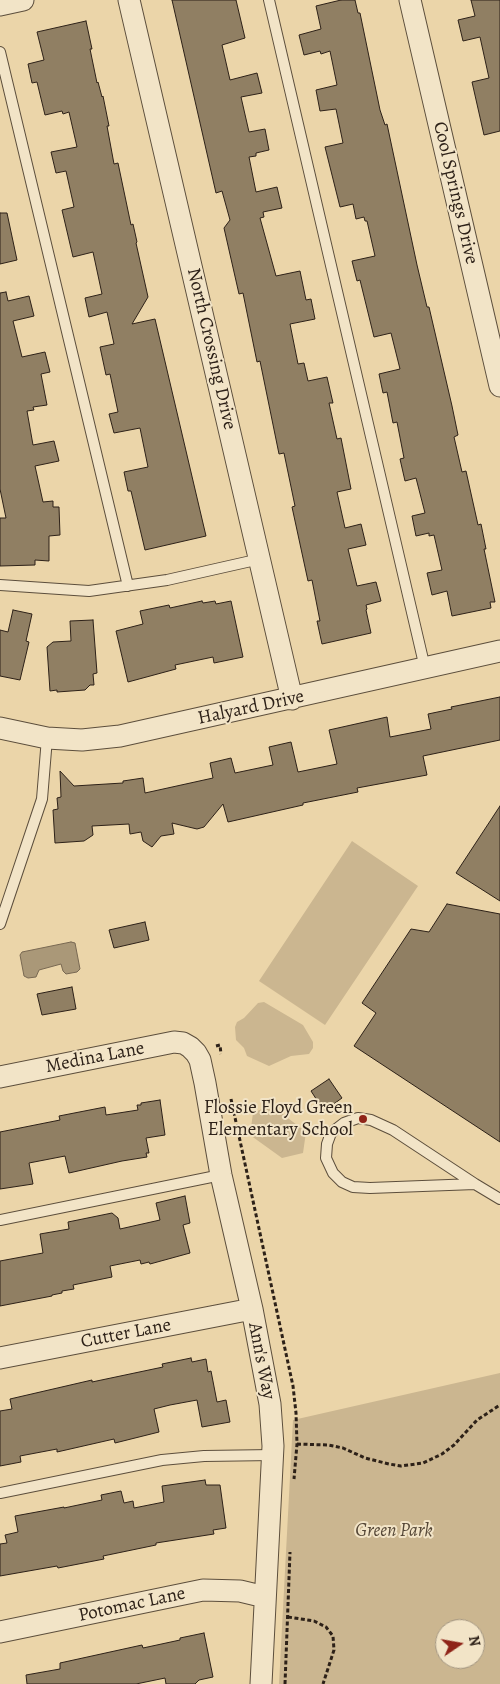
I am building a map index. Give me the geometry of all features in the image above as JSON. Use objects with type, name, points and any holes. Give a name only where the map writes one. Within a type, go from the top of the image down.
[{"type":"street","points":[[0,5],[24,0]]},
{"type":"street","name":"North Crossing Drive","points":[[129,0],[292,699]]},
{"type":"street","name":"Cool Springs Drive","points":[[410,0],[500,386]]},
{"type":"street","name":"Halyard Drive","points":[[0,728],[47,738],[82,740],[120,736],[500,651]]},
{"type":"street","name":"Medina Lane","points":[[0,1077],[174,1042],[183,1043],[190,1047]]},
{"type":"street","name":"Ann's Way","points":[[190,1047],[200,1060],[221,1175],[252,1309],[270,1404],[273,1455],[261,1684]]},
{"type":"street","name":"Cutter Lane","points":[[0,1358],[252,1309]]},
{"type":"street","name":"Potomac Lane","points":[[0,1632],[204,1590],[240,1592],[265,1597]]},
{"type":"lane","points":[[269,0],[425,668]]},
{"type":"lane","points":[[0,52],[128,586]]},
{"type":"lane","points":[[0,585],[89,591],[167,580],[260,559]]},
{"type":"lane","points":[[0,924],[42,800],[47,738]]},
{"type":"lane","points":[[476,1184],[353,1187],[342,1182],[333,1173],[326,1158],[326,1144],[331,1133],[344,1123],[358,1118],[371,1120],[393,1130],[500,1199]]},
{"type":"lane","points":[[0,1220],[221,1175]]},
{"type":"lane","points":[[0,1493],[162,1460],[204,1456],[273,1455]]},
{"type":"path","points":[[297,1444],[328,1445],[343,1448],[375,1461],[395,1465],[413,1465],[433,1460],[442,1454],[454,1445],[477,1420],[500,1405]]},
{"type":"path","points":[[288,1617],[314,1621],[326,1627],[333,1636],[334,1650],[323,1684]]},
{"type":"green space","points":[[352,841],[418,886],[325,1025],[259,981]]},
{"type":"green space","points":[[264,1002],[303,1025],[313,1042],[313,1048],[309,1054],[291,1056],[269,1066],[247,1056],[244,1048],[236,1040],[235,1027],[237,1022],[244,1018],[258,1003]]},
{"type":"green space","points":[[271,1105],[306,1132],[303,1153],[282,1158],[250,1135],[253,1113]]},
{"type":"green space","name":"Green Park","points":[[500,1373],[500,1684],[279,1684],[293,1420]]},
{"type":"shaded area","points":[[71,942],[75,943],[80,969],[77,972],[66,974],[61,964],[39,970],[36,977],[28,978],[24,976],[20,955],[22,952]]},
{"type":"building","points":[[172,0],[236,0],[245,38],[222,45],[230,80],[257,73],[262,93],[241,97],[249,132],[265,129],[269,150],[249,157],[256,192],[277,187],[282,208],[263,212],[264,217],[260,218],[276,276],[300,271],[306,300],[311,299],[315,319],[290,324],[298,364],[304,363],[308,381],[327,377],[333,403],[329,403],[337,439],[341,438],[351,489],[337,492],[345,528],[361,524],[366,545],[348,549],[357,586],[376,582],[381,601],[366,605],[371,633],[322,644],[317,621],[320,621],[312,580],[308,581],[292,507],[295,506],[284,453],[279,454],[260,361],[257,362],[243,293],[239,294],[224,228],[230,220],[222,191],[216,193]]},
{"type":"building","points":[[341,0],[355,0],[358,13],[360,13],[380,110],[385,125],[387,124],[417,265],[427,307],[429,307],[452,406],[458,435],[454,437],[462,472],[466,471],[478,525],[481,524],[495,602],[490,602],[491,608],[452,616],[447,591],[432,595],[427,573],[442,570],[434,535],[429,536],[429,533],[416,536],[412,516],[425,513],[416,478],[405,481],[400,459],[404,458],[397,422],[393,423],[387,392],[383,393],[379,374],[400,369],[391,333],[374,337],[360,280],[357,281],[352,261],[375,256],[367,221],[365,221],[364,217],[356,219],[353,204],[340,207],[325,147],[343,143],[336,109],[320,111],[316,90],[337,85],[330,51],[321,54],[320,51],[304,55],[299,35],[321,29],[316,6]]},
{"type":"building","points":[[471,0],[500,0],[500,131],[484,135],[472,82],[489,78],[480,37],[463,41],[458,20],[475,16]]},
{"type":"building","points":[[86,21],[97,83],[103,96],[109,126],[107,126],[114,164],[118,163],[148,297],[132,324],[155,319],[206,536],[145,550],[131,491],[128,491],[124,472],[148,467],[140,428],[114,433],[109,414],[118,412],[110,374],[106,375],[100,347],[114,344],[107,312],[89,317],[85,298],[102,294],[93,252],[73,257],[62,210],[74,207],[66,171],[56,173],[51,152],[77,147],[69,112],[63,114],[62,111],[45,115],[37,82],[32,83],[28,64],[44,60],[37,32]]},
{"type":"building","points":[[0,213],[7,213],[17,260],[0,264]]},
{"type":"building","points":[[6,292],[8,301],[29,296],[34,316],[13,321],[22,357],[45,352],[50,372],[41,374],[47,405],[33,407],[34,410],[27,411],[33,445],[54,441],[59,461],[35,466],[43,502],[53,501],[53,507],[59,507],[60,535],[49,536],[49,561],[35,560],[35,565],[0,566],[0,518],[6,518],[0,489],[0,293]]},
{"type":"building","points":[[202,601],[203,603],[215,601],[216,604],[231,601],[243,657],[214,663],[213,657],[175,665],[176,669],[128,682],[116,631],[143,624],[140,611],[169,605],[170,608]]},
{"type":"building","points":[[13,610],[32,614],[26,641],[29,642],[20,680],[0,676],[0,630],[8,632]]},
{"type":"building","points":[[93,620],[97,673],[93,674],[94,685],[90,685],[85,690],[50,691],[47,647],[53,642],[71,641],[70,621]]},
{"type":"building","points":[[500,697],[500,740],[423,756],[427,775],[357,788],[358,792],[303,803],[303,805],[228,822],[223,804],[204,827],[197,829],[172,823],[174,834],[161,836],[152,847],[143,841],[141,832],[130,834],[129,824],[92,826],[93,835],[84,841],[55,843],[53,810],[58,809],[57,798],[61,797],[60,771],[74,786],[123,783],[123,781],[143,778],[145,793],[213,778],[210,763],[231,758],[235,773],[273,765],[269,747],[291,742],[298,772],[337,764],[329,730],[387,717],[390,737],[431,729],[428,714],[452,709],[451,707]]},
{"type":"building","points":[[500,806],[500,901],[456,873]]},
{"type":"building","points":[[447,904],[500,914],[500,1142],[354,1046],[376,1013],[362,1003],[411,929],[429,932]]},
{"type":"building","points":[[145,922],[149,940],[114,948],[109,930]]},
{"type":"building","points":[[72,987],[76,1009],[42,1015],[37,994]]},
{"type":"building","points":[[329,1079],[342,1098],[324,1111],[311,1091]]},
{"type":"building","points":[[160,1100],[165,1135],[146,1138],[149,1153],[146,1153],[147,1157],[69,1173],[65,1156],[29,1163],[33,1184],[0,1189],[0,1132],[60,1120],[59,1116],[105,1107],[106,1115],[138,1110],[137,1105],[141,1105],[141,1103]]},
{"type":"building","points":[[185,1196],[190,1223],[183,1225],[190,1253],[150,1264],[149,1262],[141,1264],[140,1260],[110,1266],[112,1277],[73,1285],[74,1289],[62,1291],[62,1293],[52,1296],[0,1306],[0,1261],[43,1253],[40,1234],[69,1229],[68,1222],[112,1213],[118,1218],[120,1229],[160,1220],[156,1203]]},
{"type":"building","points":[[191,1358],[192,1362],[206,1359],[208,1372],[211,1371],[217,1402],[226,1400],[230,1422],[202,1427],[197,1400],[170,1405],[154,1409],[159,1432],[115,1443],[114,1439],[57,1452],[57,1449],[20,1456],[21,1462],[0,1466],[0,1411],[12,1409],[10,1399],[92,1380],[92,1382],[163,1367],[162,1364]]},
{"type":"building","points":[[205,1480],[206,1485],[220,1485],[226,1528],[213,1530],[214,1534],[156,1543],[156,1545],[103,1556],[104,1559],[0,1576],[0,1544],[7,1543],[5,1535],[18,1532],[15,1516],[102,1500],[101,1495],[121,1491],[124,1503],[133,1501],[134,1508],[164,1502],[162,1486]]},
{"type":"building","points":[[204,1633],[213,1677],[199,1680],[195,1684],[166,1684],[165,1678],[136,1684],[27,1684],[26,1675],[60,1669],[60,1663],[142,1645],[143,1648]]},
{"type":"place","name":"Flossie Floyd Green Elementary School","points":[[363,1119]]}]
